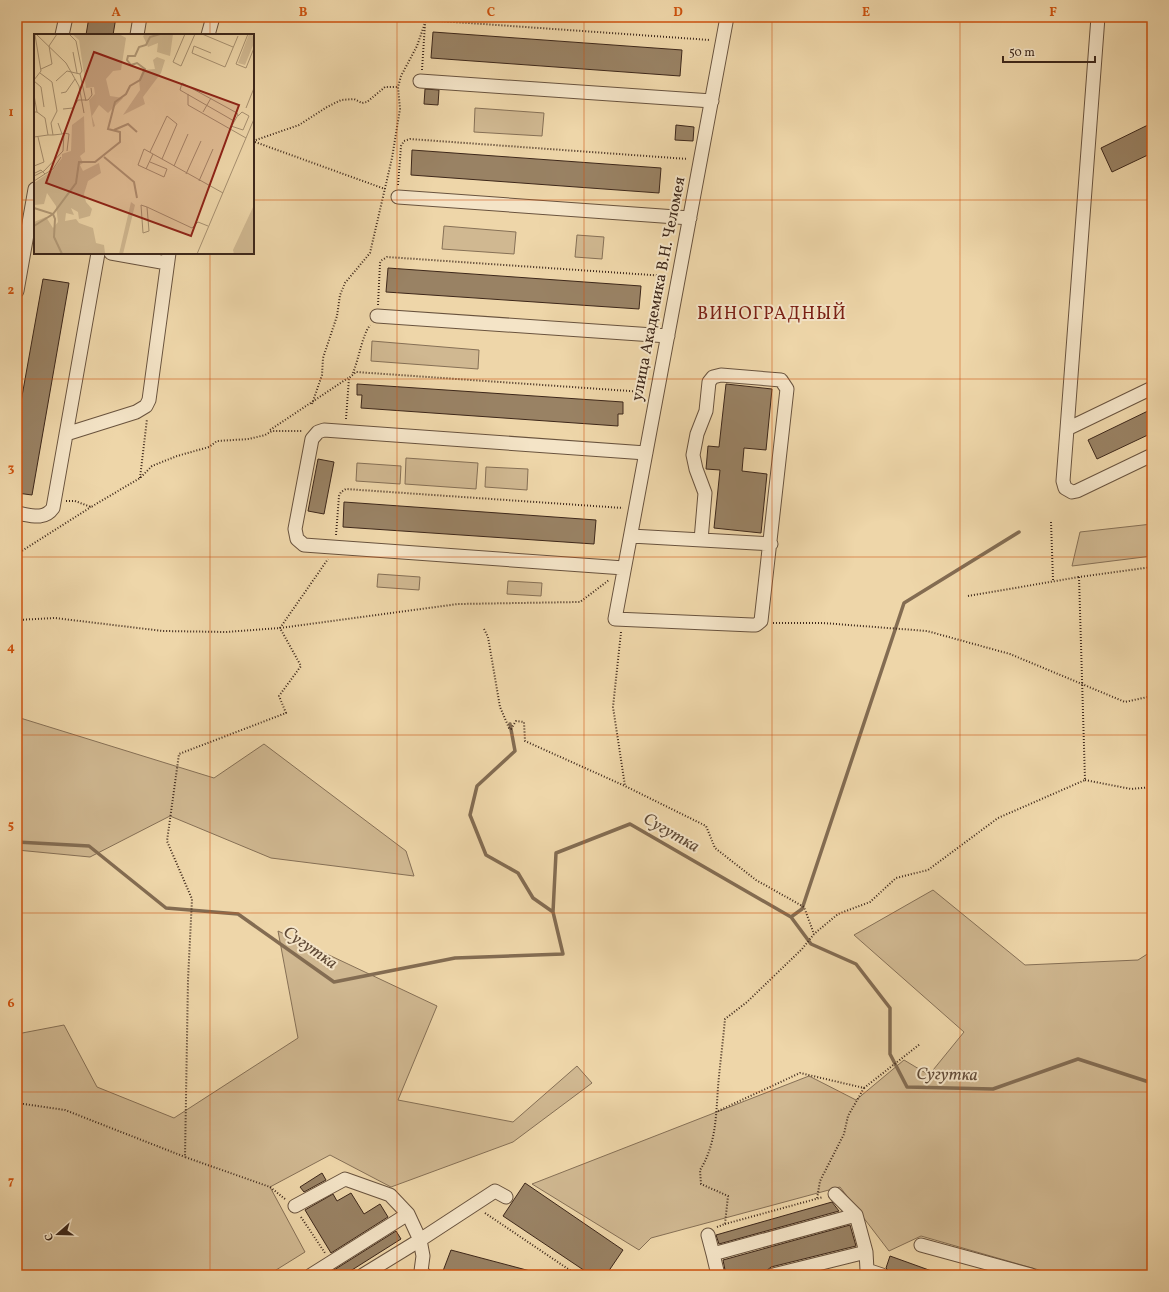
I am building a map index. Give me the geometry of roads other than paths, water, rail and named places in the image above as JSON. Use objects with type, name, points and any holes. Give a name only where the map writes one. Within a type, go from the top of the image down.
[{"type":"street","points":[[62,34],[66,17]]},
{"type":"street","points":[[137,34],[140,17]]},
{"type":"street","points":[[208,34],[213,17]]},
{"type":"street","name":"улица Академика В.Н. Челомея","points":[[728,17],[624,568],[616,619],[752,625],[760,623],[763,617],[771,544]]},
{"type":"street","points":[[1098,17],[1063,481],[1065,488],[1072,492],[1152,455]]},
{"type":"street","points":[[420,81],[712,102]]},
{"type":"street","points":[[398,197],[690,218]]},
{"type":"street","points":[[17,291],[31,239],[34,202]]},
{"type":"street","points":[[17,513],[37,516],[46,515],[53,508],[98,254]]},
{"type":"street","points":[[66,434],[136,412],[146,406],[150,396],[168,258],[122,254]]},
{"type":"street","points":[[377,316],[668,336]]},
{"type":"street","points":[[631,536],[701,540],[771,544],[788,389],[784,382],[777,379],[721,375],[713,376],[709,382],[706,411],[695,441],[694,461],[705,493],[701,540]]},
{"type":"street","points":[[1067,429],[1152,388]]},
{"type":"street","points":[[624,568],[304,545],[297,539],[295,534],[311,443],[318,432],[324,430],[646,453]]},
{"type":"street","points":[[295,1206],[345,1179],[390,1195],[408,1214],[420,1240],[423,1256],[421,1271],[425,1275]]},
{"type":"street","points":[[363,1275],[495,1191],[506,1197]]},
{"type":"street","points":[[835,1194],[856,1215],[866,1252],[867,1270],[882,1275]]},
{"type":"street","points":[[311,1275],[408,1214]]},
{"type":"street","points":[[713,1254],[856,1215]]},
{"type":"street","points":[[708,1235],[718,1275]]},
{"type":"street","points":[[921,1245],[1031,1275]]},
{"type":"street","points":[[773,1275],[866,1252]]},
{"type":"waterway","points":[[791,917],[802,909],[904,603],[1019,532]]},
{"type":"waterway","points":[[510,724],[515,751],[477,786],[470,815],[486,855],[518,873],[533,898],[553,912]]},
{"type":"waterway","name":"Сугутка","points":[[17,842],[89,846],[166,908],[238,914],[334,982],[455,958],[563,954],[553,912],[556,853],[630,824],[791,917],[811,944],[856,964],[890,1008],[890,1054],[907,1087],[993,1089],[1078,1059],[1152,1083]]},
{"type":"district","name":"ВИНОГРАДНЫЙ","points":[[772,314]]}]
